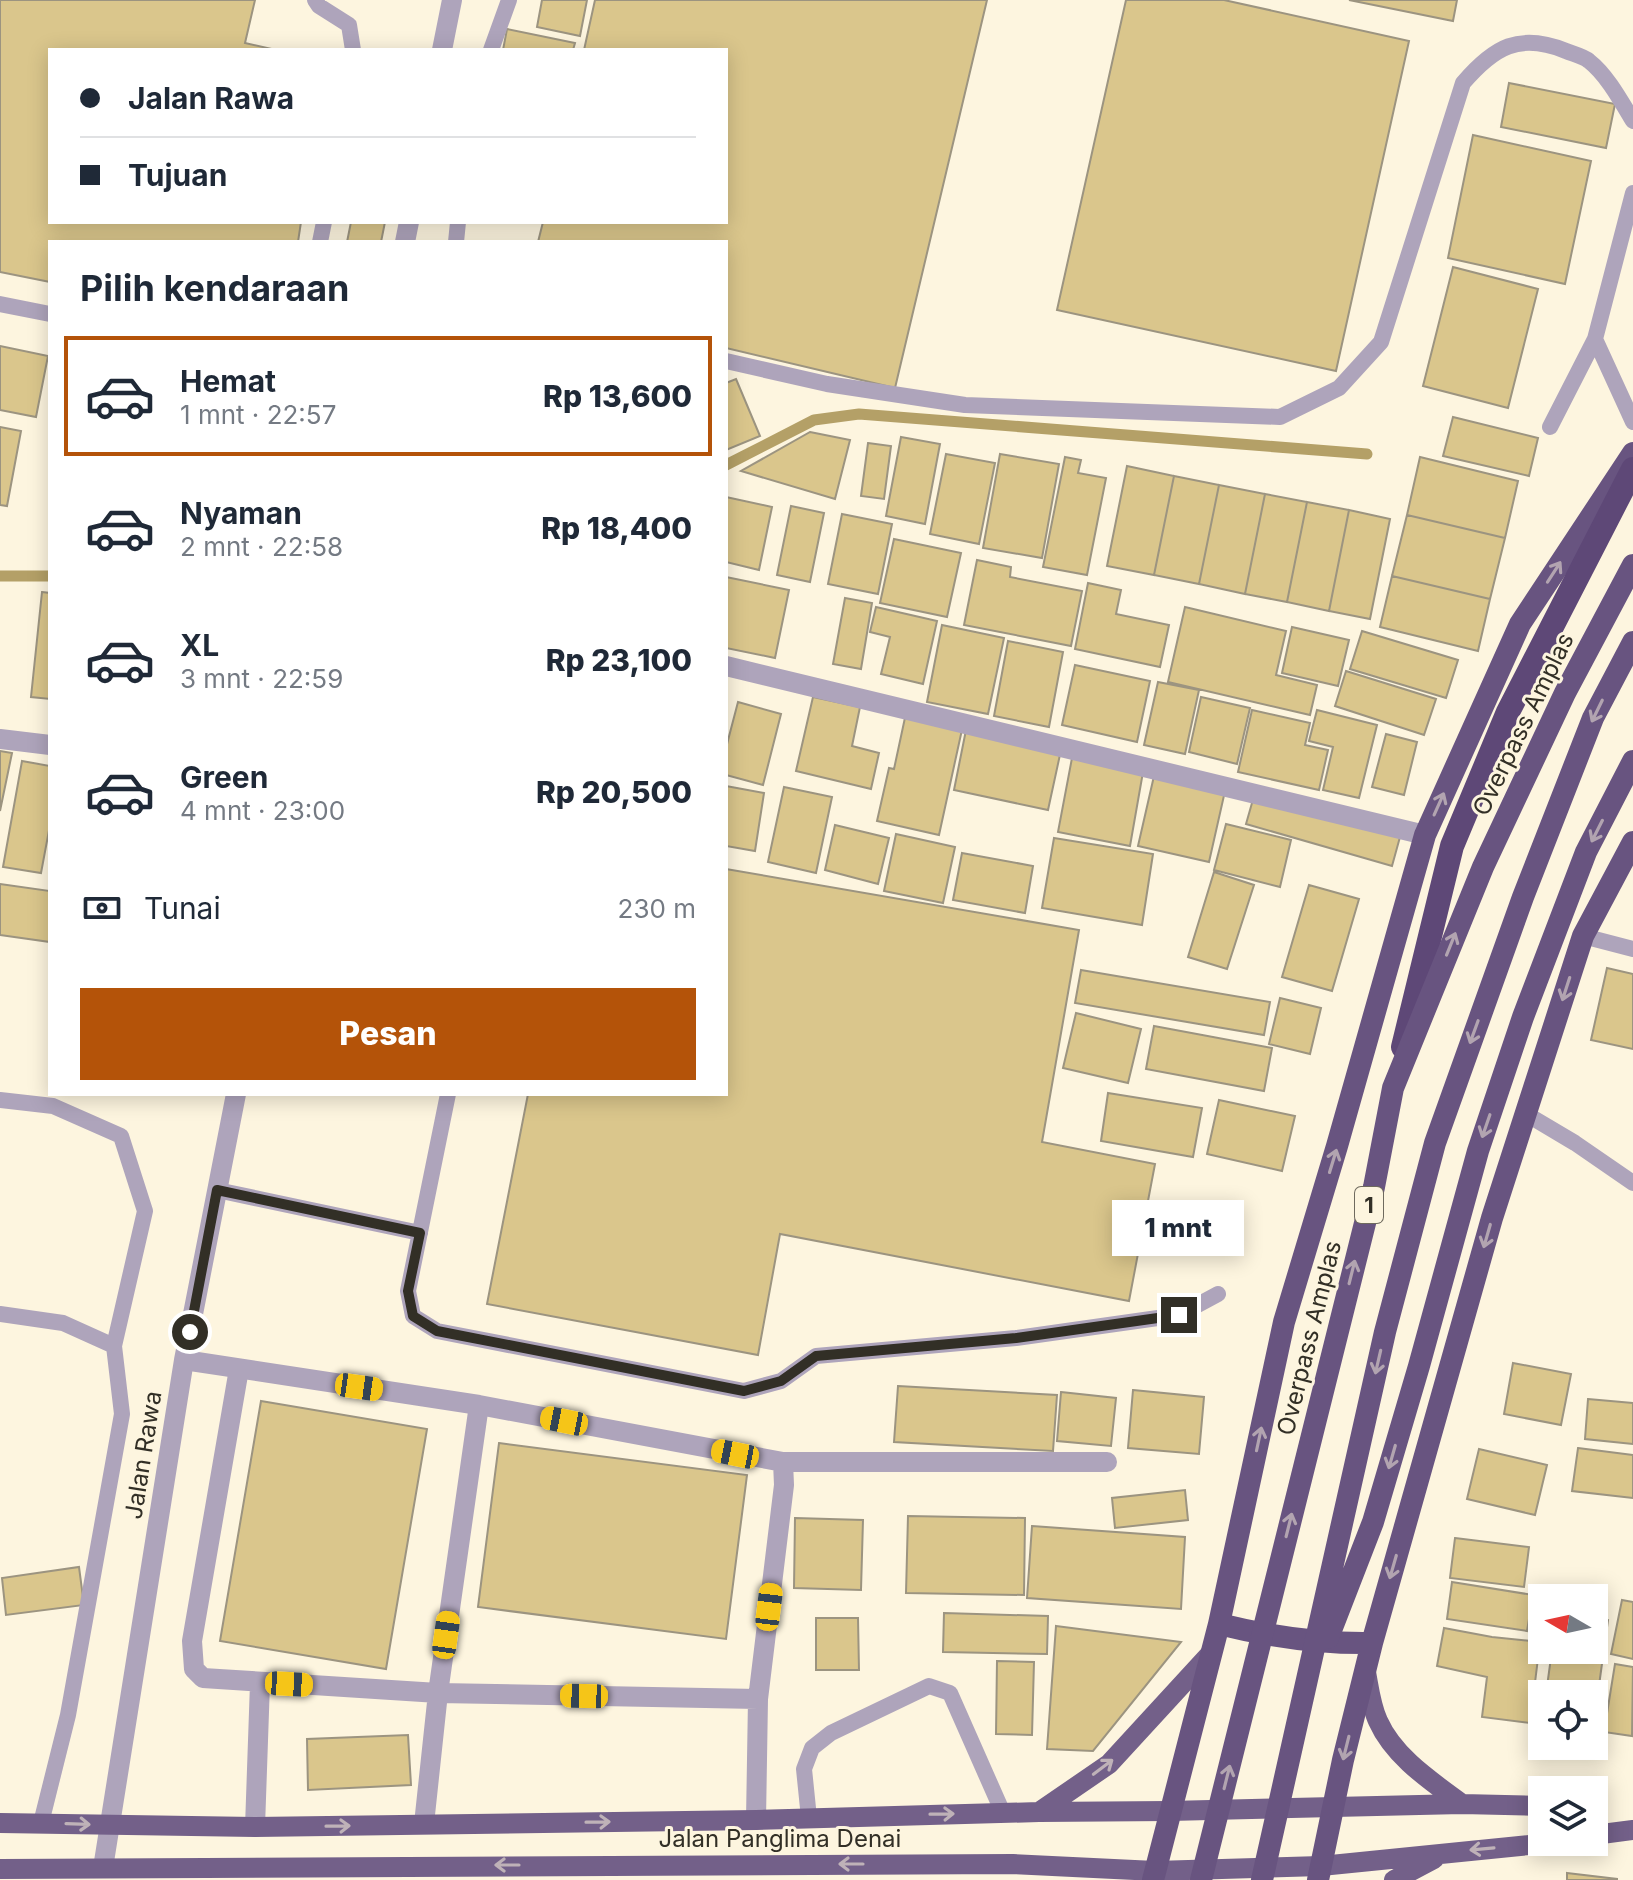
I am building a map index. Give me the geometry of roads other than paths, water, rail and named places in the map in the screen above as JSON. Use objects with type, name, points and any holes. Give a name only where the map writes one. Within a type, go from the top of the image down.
[{"type":"highway","points":[[1154,1876],[1219,1624],[1284,1322],[1425,835],[1520,624],[1633,453]]},
{"type":"highway","points":[[1393,1088],[1452,846],[1508,712],[1633,469]]},
{"type":"highway","name":"Overpass Amplas","points":[[1201,1880],[1374,1187],[1393,1088],[1483,867],[1565,693],[1633,565]]},
{"type":"highway","name":"1","points":[[1262,1880],[1385,1332],[1435,1143],[1523,897],[1593,718],[1633,642]]},
{"type":"highway","points":[[1304,1698],[1373,1522],[1478,1151],[1523,1017],[1586,852],[1633,761]]},
{"type":"highway","points":[[1319,1873],[1372,1643],[1492,1218],[1583,936],[1633,842]]},
{"type":"highway","points":[[1219,1624],[1278,1639],[1332,1644],[1372,1643]]},
{"type":"main road","points":[[1039,1812],[1109,1764],[1211,1653]]},
{"type":"main road","points":[[1366,1672],[1378,1720],[1390,1740],[1420,1772],[1462,1804]]},
{"type":"main road","name":"Jalan Panglima Denai","points":[[0,1823],[255,1827],[756,1820],[1462,1804],[1528,1806]]},
{"type":"main road","name":"Jalan Panglima Denai","points":[[0,1869],[1013,1864],[1154,1876],[1319,1873],[1449,1852],[1528,1845]]},
{"type":"main road","points":[[1394,1880],[1449,1852]]},
{"type":"main road","points":[[1013,1864],[1036,1880]]},
{"type":"street","points":[[442,48],[452,0]]},
{"type":"street","points":[[728,666],[1425,835]]},
{"type":"street","points":[[0,739],[48,745]]},
{"type":"street","name":"Jalan Rawa","points":[[103,1868],[184,1360],[236,1096]]},
{"type":"street","points":[[184,1360],[479,1405],[783,1462],[1107,1462]]},
{"type":"street","points":[[239,1369],[192,1641],[194,1669],[203,1678],[438,1693],[758,1699]]},
{"type":"street","points":[[424,1824],[438,1693],[479,1405]]},
{"type":"street","points":[[756,1820],[758,1699],[784,1485],[783,1462]]},
{"type":"street","points":[[255,1827],[260,1683]]},
{"type":"lane","points":[[315,0],[319,6],[349,25],[353,48]]},
{"type":"lane","points":[[492,48],[509,0]]},
{"type":"lane","points":[[728,361],[827,384],[965,405],[1280,417],[1339,388],[1381,342],[1463,83],[1483,59],[1516,43],[1549,44],[1588,61],[1618,95],[1633,121]]},
{"type":"lane","points":[[1550,427],[1595,339],[1633,193]]},
{"type":"lane","points":[[0,304],[48,314]]},
{"type":"lane","points":[[1595,339],[1633,422]]},
{"type":"lane","points":[[1583,936],[1633,949]]},
{"type":"lane","points":[[448,1096],[408,1291],[413,1316],[437,1331],[744,1391],[781,1381],[816,1356],[1016,1338],[1179,1315],[1218,1294]]},
{"type":"lane","points":[[0,1100],[53,1106],[121,1136],[145,1211],[114,1346],[122,1414],[68,1715],[41,1823]]},
{"type":"lane","points":[[1526,1114],[1633,1183]]},
{"type":"lane","points":[[217,1190],[420,1233]]},
{"type":"lane","points":[[0,1314],[63,1323],[114,1346]]},
{"type":"lane","points":[[809,1818],[804,1769],[812,1748],[831,1733],[929,1686],[950,1693],[1003,1813]]},
{"type":"waterway","points":[[728,464],[814,420],[859,414],[1367,454]]},
{"type":"waterway","points":[[0,576],[48,576]]}]
